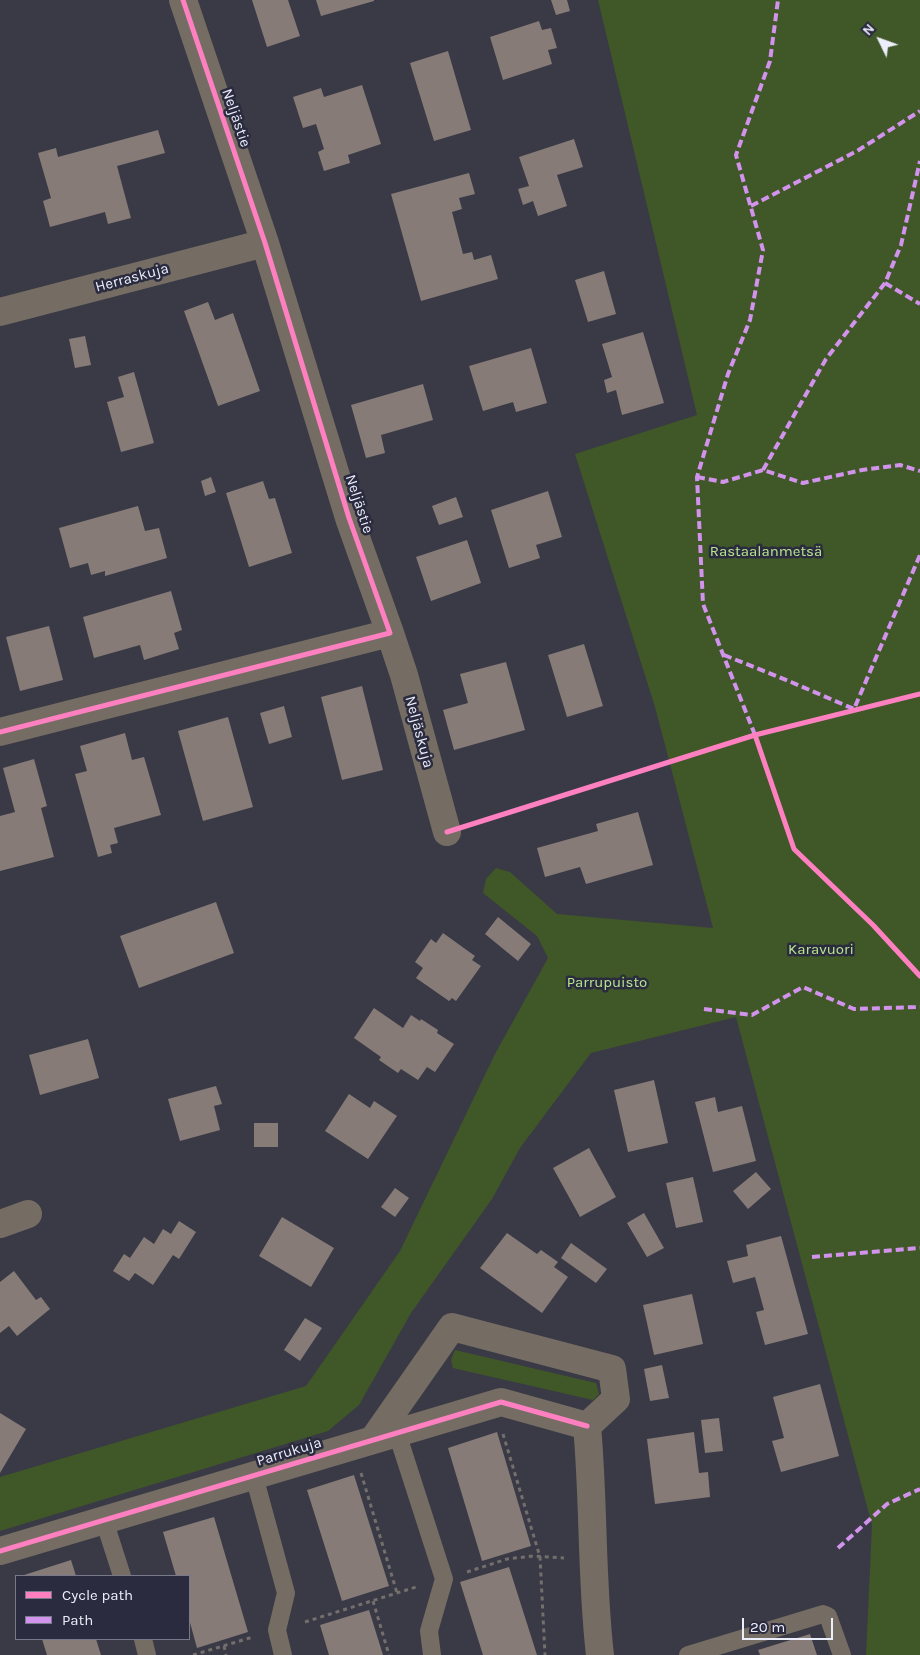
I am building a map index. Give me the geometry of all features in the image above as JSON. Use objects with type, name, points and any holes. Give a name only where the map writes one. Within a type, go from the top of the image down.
[{"type":"street","name":"Neljästie","points":[[183,0],[265,242],[349,518],[390,633]]},
{"type":"street","name":"Herraskuja","points":[[0,312],[265,242]]},
{"type":"street","points":[[0,732],[390,633]]},
{"type":"street","name":"Neljäskuja","points":[[390,633],[404,675],[447,832]]},
{"type":"street","points":[[0,1224],[28,1214]]},
{"type":"street","points":[[385,1437],[452,1327],[612,1369],[616,1398],[587,1426],[591,1468],[597,1626],[600,1655]]},
{"type":"street","name":"Parrukuja","points":[[0,1551],[501,1402],[587,1426]]},
{"type":"lane","points":[[385,1437],[444,1579],[429,1631],[432,1655]]},
{"type":"lane","points":[[254,1476],[286,1594],[277,1630],[283,1655]]},
{"type":"lane","points":[[104,1520],[122,1575]]},
{"type":"lane","points":[[699,1653],[823,1614],[828,1616],[842,1655]]},
{"type":"lane","points":[[143,1640],[147,1655]]},
{"type":"path","points":[[502,1428],[540,1557],[545,1655]]},
{"type":"path","points":[[361,1472],[397,1593]]},
{"type":"path","points":[[193,1655],[507,1559],[540,1557],[594,1559]]},
{"type":"path","points":[[373,1601],[389,1655]]},
{"type":"path","points":[[224,1646],[226,1655]]},
{"type":"green space","points":[[598,0],[920,0],[920,1655],[866,1655],[872,1525],[736,1017],[591,1053],[520,1148],[492,1199],[411,1313],[359,1405],[328,1431],[0,1531],[0,1477],[306,1386],[400,1251],[495,1054],[548,958],[537,936],[483,893],[486,879],[496,868],[510,872],[557,914],[713,928],[655,707],[575,454],[697,415]]},
{"type":"green space","points":[[455,1350],[596,1383],[599,1394],[593,1400],[453,1368],[451,1360]]},
{"type":"building","points":[[252,0],[288,0],[300,36],[267,47]]},
{"type":"building","points":[[316,0],[374,0],[374,1],[321,16]]},
{"type":"building","points":[[551,0],[567,0],[570,11],[556,15]]},
{"type":"building","points":[[539,21],[542,30],[551,28],[557,48],[548,50],[552,64],[503,80],[490,37]]},
{"type":"building","points":[[448,51],[471,130],[434,141],[410,63]]},
{"type":"building","points":[[362,85],[381,144],[348,155],[350,163],[324,171],[318,152],[324,149],[316,124],[303,128],[293,97],[321,88],[324,97]]},
{"type":"building","points":[[158,130],[165,153],[117,166],[131,218],[108,224],[105,212],[50,227],[43,201],[51,198],[38,153],[56,148],[58,157]]},
{"type":"building","points":[[574,139],[583,167],[557,175],[567,206],[538,216],[533,201],[523,205],[518,189],[529,186],[519,157]]},
{"type":"building","points":[[469,173],[475,194],[459,198],[462,209],[452,212],[463,254],[472,252],[474,260],[491,255],[498,279],[421,301],[391,194]]},
{"type":"building","points":[[604,271],[616,314],[588,322],[575,280]]},
{"type":"building","points":[[208,302],[215,320],[233,313],[260,391],[218,406],[184,311]]},
{"type":"building","points":[[643,332],[664,403],[622,415],[616,390],[607,393],[604,380],[612,377],[602,344]]},
{"type":"building","points":[[85,336],[91,365],[75,368],[69,339]]},
{"type":"building","points":[[531,348],[547,403],[516,412],[513,402],[483,411],[469,366]]},
{"type":"building","points":[[134,372],[154,443],[121,452],[107,402],[124,397],[118,377]]},
{"type":"building","points":[[423,384],[433,420],[381,435],[385,453],[366,458],[351,405]]},
{"type":"building","points":[[211,477],[216,492],[205,496],[201,481]]},
{"type":"building","points":[[263,481],[269,499],[275,498],[292,553],[249,567],[226,493]]},
{"type":"building","points":[[548,491],[562,537],[536,545],[540,558],[509,568],[491,510]]},
{"type":"building","points":[[456,497],[463,517],[439,525],[432,506]]},
{"type":"building","points":[[138,506],[145,531],[159,528],[167,558],[105,576],[105,571],[91,575],[88,563],[70,568],[59,528]]},
{"type":"building","points":[[467,540],[481,583],[431,601],[416,557]]},
{"type":"building","points":[[171,591],[182,630],[174,633],[179,649],[144,660],[140,645],[94,658],[83,617]]},
{"type":"building","points":[[49,626],[63,680],[20,691],[6,637]]},
{"type":"building","points":[[584,644],[603,706],[567,717],[548,655]]},
{"type":"building","points":[[506,662],[525,730],[454,750],[443,710],[468,703],[460,674]]},
{"type":"building","points":[[362,686],[383,770],[342,780],[321,697]]},
{"type":"building","points":[[284,706],[292,737],[269,744],[260,713]]},
{"type":"building","points":[[228,717],[253,807],[203,821],[178,731]]},
{"type":"building","points":[[125,733],[132,760],[144,757],[161,815],[114,828],[118,843],[110,845],[112,853],[98,857],[75,774],[87,771],[80,746]]},
{"type":"building","points":[[34,759],[47,806],[41,808],[54,857],[0,871],[0,816],[15,812],[3,768]]},
{"type":"building","points":[[638,812],[653,865],[586,884],[580,867],[545,877],[537,848],[598,831],[596,824]]},
{"type":"building","points":[[216,902],[234,953],[139,988],[120,936]]},
{"type":"building","points":[[498,917],[531,944],[518,961],[485,934]]},
{"type":"building","points":[[443,933],[475,956],[472,960],[481,966],[456,1001],[452,998],[449,1001],[416,978],[423,968],[415,962],[431,939],[436,943]]},
{"type":"building","points":[[374,1008],[403,1028],[411,1015],[420,1021],[421,1019],[454,1044],[435,1072],[427,1067],[418,1080],[401,1069],[398,1073],[379,1060],[381,1057],[354,1038]]},
{"type":"building","points":[[88,1039],[99,1078],[40,1095],[29,1055]]},
{"type":"building","points":[[654,1080],[668,1143],[628,1152],[614,1090]]},
{"type":"building","points":[[216,1086],[222,1104],[214,1106],[220,1130],[180,1141],[168,1099]]},
{"type":"building","points":[[349,1094],[370,1108],[374,1101],[397,1116],[368,1159],[325,1131]]},
{"type":"building","points":[[715,1097],[718,1112],[742,1106],[756,1161],[713,1172],[695,1102]]},
{"type":"building","points":[[254,1123],[278,1123],[278,1147],[254,1147]]},
{"type":"building","points":[[589,1148],[616,1197],[580,1217],[553,1168]]},
{"type":"building","points":[[756,1172],[771,1189],[748,1209],[733,1191]]},
{"type":"building","points":[[693,1177],[703,1222],[676,1228],[666,1183]]},
{"type":"building","points":[[395,1188],[409,1198],[395,1217],[381,1207]]},
{"type":"building","points":[[644,1213],[664,1248],[647,1257],[627,1223]]},
{"type":"building","points":[[282,1217],[334,1248],[311,1287],[259,1256]]},
{"type":"building","points":[[179,1221],[196,1232],[179,1259],[173,1255],[153,1285],[135,1273],[129,1281],[113,1271],[124,1254],[130,1258],[144,1237],[154,1244],[163,1229],[171,1234]]},
{"type":"building","points":[[507,1233],[537,1254],[541,1250],[558,1262],[554,1267],[568,1277],[542,1313],[480,1268]]},
{"type":"building","points":[[781,1236],[808,1334],[765,1345],[756,1312],[764,1310],[755,1277],[733,1283],[727,1261],[748,1256],[746,1245]]},
{"type":"building","points":[[571,1243],[607,1269],[596,1283],[561,1258]]},
{"type":"building","points":[[14,1271],[36,1300],[41,1297],[50,1309],[17,1336],[9,1326],[0,1333],[0,1282]]},
{"type":"building","points":[[692,1294],[703,1344],[654,1355],[643,1305]]},
{"type":"building","points":[[305,1318],[322,1328],[300,1361],[284,1350]]},
{"type":"building","points":[[662,1365],[669,1398],[650,1401],[644,1369]]},
{"type":"building","points":[[820,1384],[839,1456],[781,1472],[772,1441],[784,1438],[773,1397]]},
{"type":"building","points":[[0,1413],[26,1429],[0,1473]]},
{"type":"building","points":[[719,1418],[723,1451],[705,1453],[701,1420]]},
{"type":"building","points":[[497,1432],[531,1546],[482,1561],[448,1448]]},
{"type":"building","points":[[694,1432],[699,1473],[708,1472],[710,1497],[655,1504],[647,1439]]},
{"type":"building","points":[[354,1475],[389,1586],[342,1601],[307,1490]]},
{"type":"building","points":[[214,1517],[248,1632],[197,1648],[190,1623],[190,1575],[176,1575],[163,1532]]},
{"type":"building","points":[[71,1560],[76,1575],[24,1575]]},
{"type":"building","points":[[509,1567],[537,1655],[483,1655],[460,1582]]},
{"type":"building","points":[[369,1610],[383,1655],[329,1655],[320,1625]]},
{"type":"building","points":[[810,1634],[817,1655],[760,1655],[758,1650]]},
{"type":"building","points":[[42,1640],[96,1640],[101,1655],[47,1655]]},
{"type":"marked path","points":[[755,735],[703,604],[697,477],[728,374],[750,320],[763,250],[736,155],[770,61],[778,0]]},
{"type":"marked path","points":[[751,206],[857,151],[920,111]]},
{"type":"marked path","points":[[763,470],[826,359],[885,283],[901,245],[920,161]]},
{"type":"marked path","points":[[885,283],[920,304]]},
{"type":"marked path","points":[[697,477],[723,482],[763,470],[803,483],[862,470],[900,465],[920,471]]},
{"type":"marked path","points":[[724,655],[854,709],[920,555]]},
{"type":"marked path","points":[[704,1009],[752,1015],[803,987],[854,1009],[920,1007]]},
{"type":"marked path","points":[[812,1257],[920,1248]]},
{"type":"marked path","points":[[838,1548],[887,1504],[920,1489]]},
{"type":"cycle path","points":[[0,732],[390,633],[349,518],[265,243],[183,0]]},
{"type":"cycle path","points":[[447,832],[755,735],[920,694]]},
{"type":"cycle path","points":[[755,735],[794,849],[873,925],[920,976]]},
{"type":"cycle path","points":[[0,1551],[501,1402],[587,1426]]},
{"type":"park label","name":"Rastaalanmetsä","points":[[766,552]]},
{"type":"park label","name":"Karavuori","points":[[821,950]]},
{"type":"park label","name":"Parrupuisto","points":[[607,983]]}]
